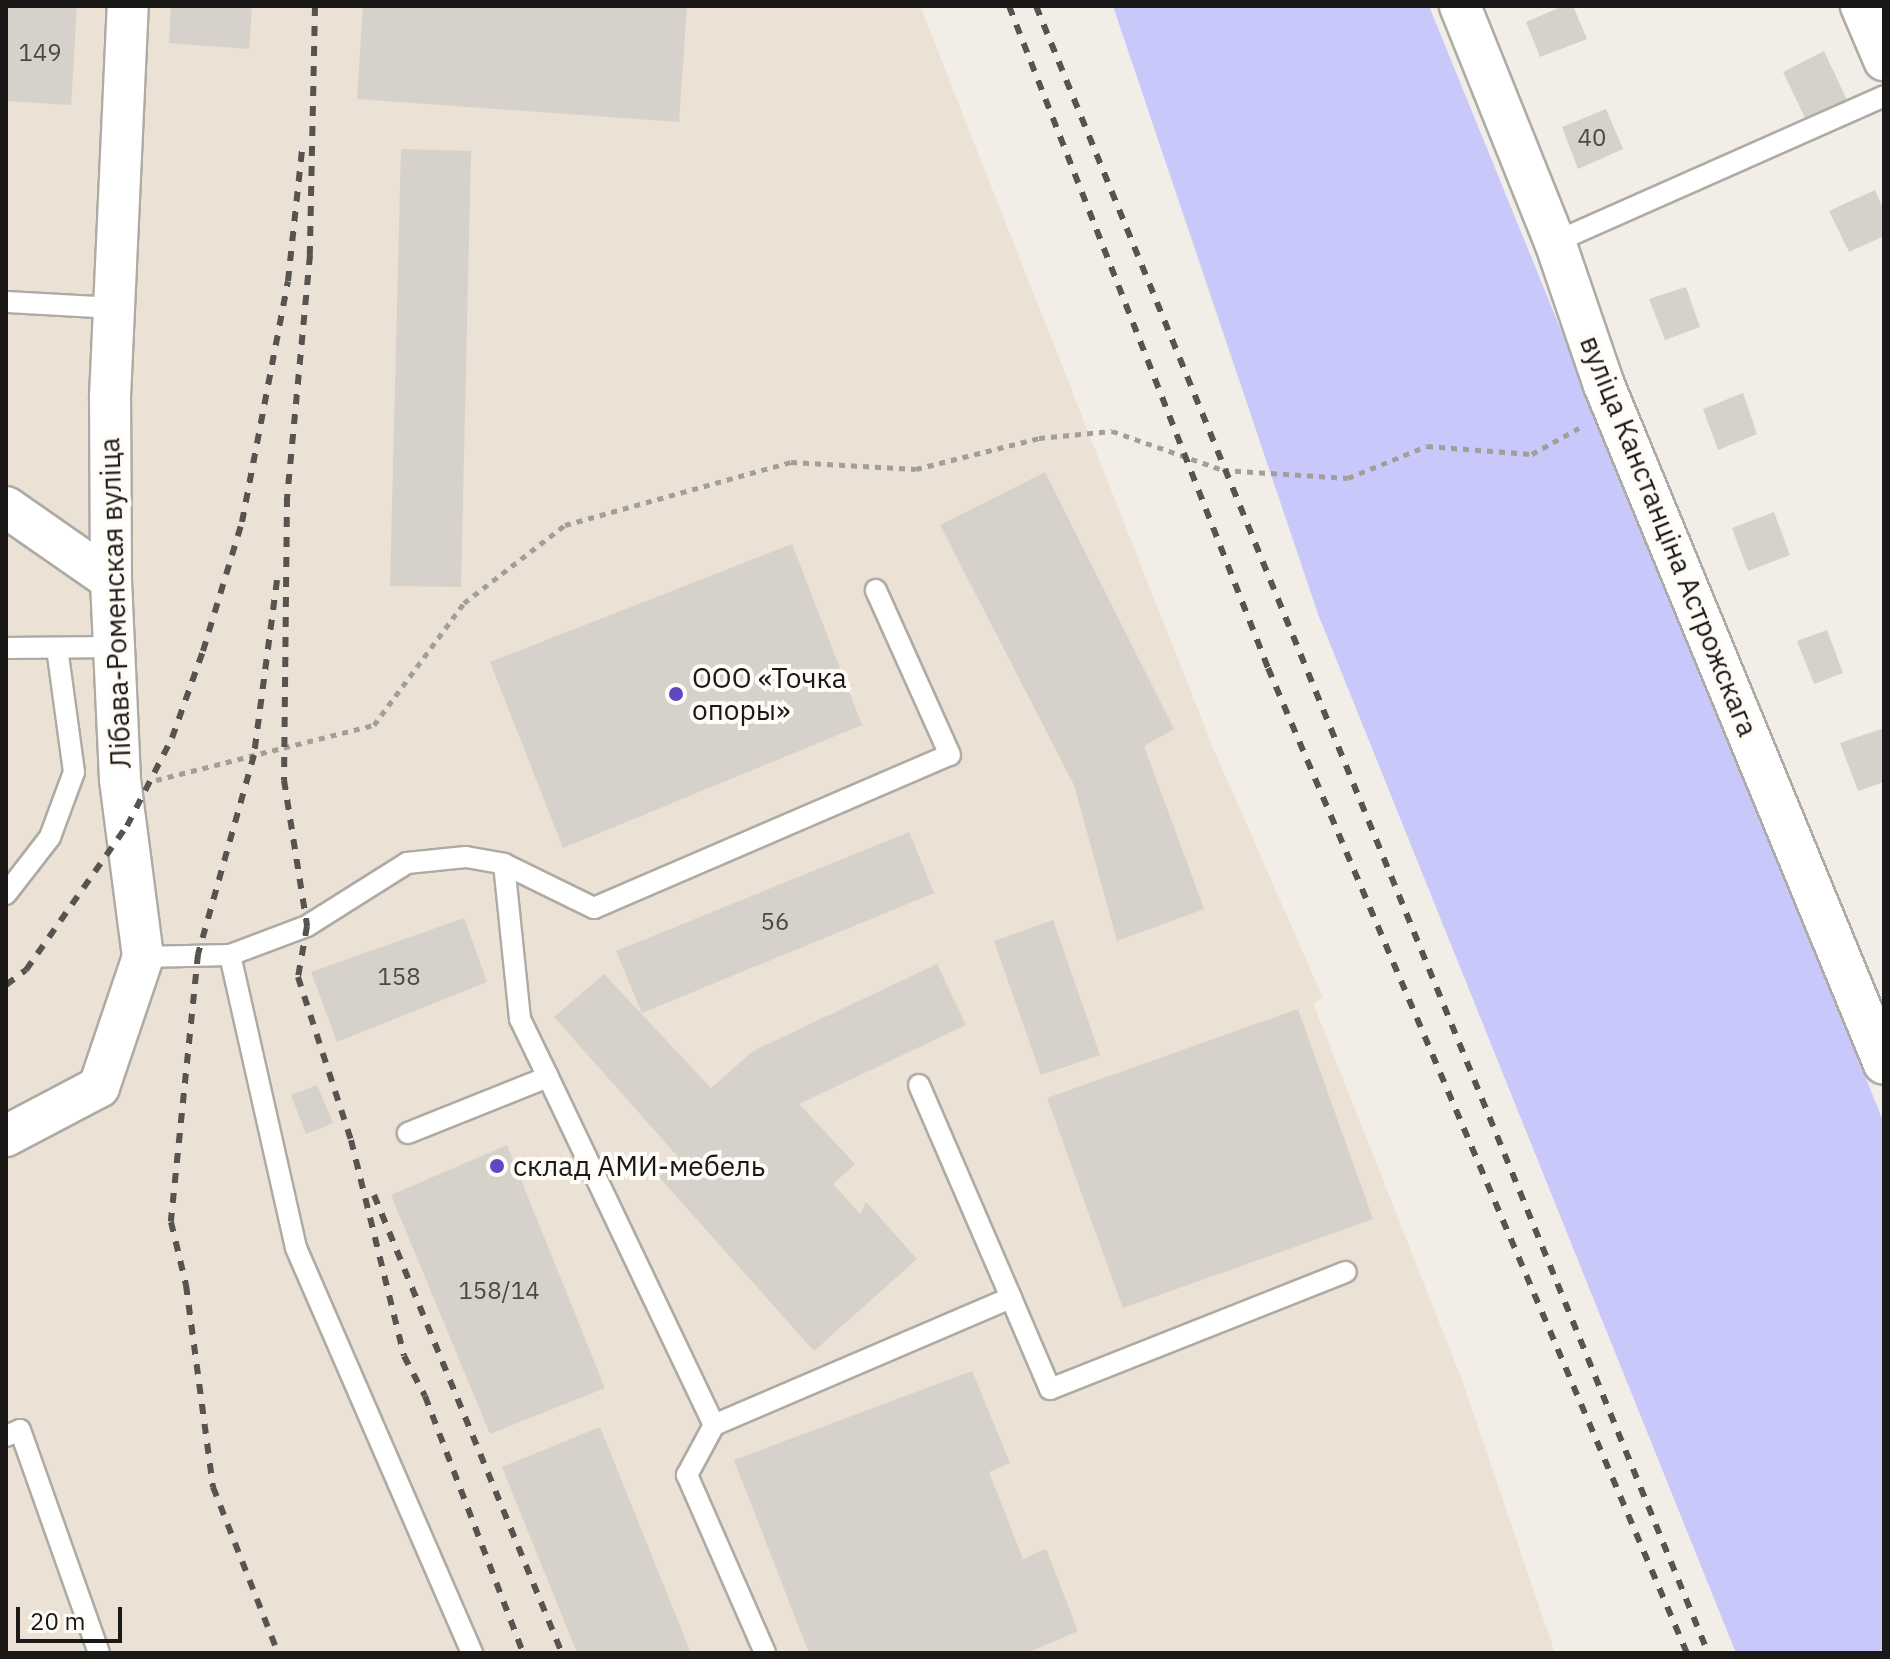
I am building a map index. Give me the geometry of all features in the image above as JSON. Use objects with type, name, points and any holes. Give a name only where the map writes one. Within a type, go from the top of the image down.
[{"type":"street","name":"Лібава-Роменская вуліца","points":[[6,1136],[99,1087],[143,957],[120,779],[117,647],[111,580],[114,308],[128,6]]},
{"type":"street","name":"вуліца Канстанціна Астрожскага","points":[[1460,6],[1555,242],[1604,385],[1884,1064]]},
{"type":"street","points":[[1861,6],[1884,60]]},
{"type":"street","points":[[6,507],[111,580]]},
{"type":"lane","points":[[1555,242],[1884,96]]},
{"type":"lane","points":[[6,302],[114,308]]},
{"type":"lane","points":[[143,957],[230,955],[307,926],[407,863],[466,857],[504,864],[594,908],[950,755],[876,590]]},
{"type":"lane","points":[[6,648],[117,647]]},
{"type":"lane","points":[[6,894],[50,837],[74,772],[57,648]]},
{"type":"lane","points":[[504,864],[520,1019],[714,1425]]},
{"type":"lane","points":[[230,955],[296,1248],[472,1653]]},
{"type":"lane","points":[[408,1133],[548,1077]]},
{"type":"lane","points":[[919,1085],[1050,1389],[1346,1272]]},
{"type":"lane","points":[[765,1653],[687,1475],[714,1425],[1011,1298]]},
{"type":"lane","points":[[6,1436],[20,1430],[99,1653]]},
{"type":"path","points":[[120,779],[148,782],[374,725],[464,603],[565,525],[791,462],[916,469],[1062,433],[1112,431],[1223,470],[1348,478],[1427,446],[1532,454],[1596,419],[1604,385]]},
{"type":"shaded area","points":[[6,6],[920,6],[1213,748],[1323,998],[1313,1003],[1462,1380],[1555,1653],[6,1653]]},
{"type":"shaded area","points":[[1113,6],[1429,6],[1884,1123],[1884,1653],[1736,1653],[1318,614]]},
{"type":"building","points":[[6,6],[77,6],[71,105],[6,101]]},
{"type":"building","points":[[171,6],[252,6],[249,49],[169,43]]},
{"type":"building","points":[[363,6],[687,6],[679,122],[357,99]]},
{"type":"building","points":[[1563,6],[1573,6],[1587,39],[1540,57],[1526,22]]},
{"type":"building","points":[[1824,51],[1847,100],[1805,118],[1783,72]]},
{"type":"building","points":[[1606,109],[1623,149],[1578,169],[1562,127]]},
{"type":"building","points":[[401,149],[471,151],[461,587],[390,586]]},
{"type":"building","points":[[1875,190],[1884,210],[1884,236],[1849,252],[1829,211]]},
{"type":"building","points":[[1686,287],[1700,327],[1665,340],[1649,299]]},
{"type":"building","points":[[1743,393],[1757,434],[1718,450],[1703,409]]},
{"type":"building","points":[[1045,472],[1174,729],[1144,746],[1204,909],[1117,941],[1074,785],[940,525]]},
{"type":"building","points":[[1774,512],[1790,555],[1748,571],[1732,528]]},
{"type":"building","name":"ООО «Точка опоры»","points":[[792,544],[862,725],[563,848],[490,662]]},
{"type":"building","points":[[1827,630],[1843,673],[1814,684],[1797,641]]},
{"type":"building","points":[[1884,728],[1884,782],[1858,791],[1840,743]]},
{"type":"building","points":[[909,832],[934,893],[642,1013],[616,951]]},
{"type":"building","points":[[464,918],[487,982],[337,1042],[311,972]]},
{"type":"building","points":[[1053,920],[1100,1055],[1041,1075],[994,941]]},
{"type":"building","points":[[937,964],[966,1025],[799,1104],[855,1164],[833,1184],[860,1214],[866,1202],[917,1259],[814,1351],[659,1177],[679,1158],[554,1017],[604,974],[711,1088],[753,1051]]},
{"type":"building","points":[[1298,1009],[1373,1219],[1123,1308],[1047,1098]]},
{"type":"building","points":[[317,1085],[333,1123],[306,1134],[291,1095]]},
{"type":"building","points":[[507,1145],[605,1388],[490,1434],[391,1195]]},
{"type":"building","points":[[972,1371],[1010,1463],[989,1472],[1023,1559],[1046,1549],[1078,1631],[1027,1653],[809,1653],[734,1460]]},
{"type":"building","points":[[600,1427],[691,1653],[577,1653],[502,1467]]},
{"type":"railway","points":[[315,6],[310,255],[287,497],[284,780],[307,926],[298,977],[351,1140],[404,1356],[425,1396],[523,1653]]},
{"type":"railway","points":[[1009,6],[1268,668],[1687,1653]]},
{"type":"railway","points":[[1036,6],[1708,1653]]},
{"type":"railway","points":[[6,985],[26,970],[127,826],[172,738],[203,651],[242,522],[288,281],[302,151]]},
{"type":"railway","points":[[277,580],[254,755],[198,954],[171,1222],[186,1285],[213,1487],[278,1653]]},
{"type":"railway","points":[[374,1195],[562,1653]]},
{"type":"place","name":"ООО «Точка опоры»","points":[[676,694]]},
{"type":"place","name":"склад АМИ-мебель","points":[[497,1166]]}]
